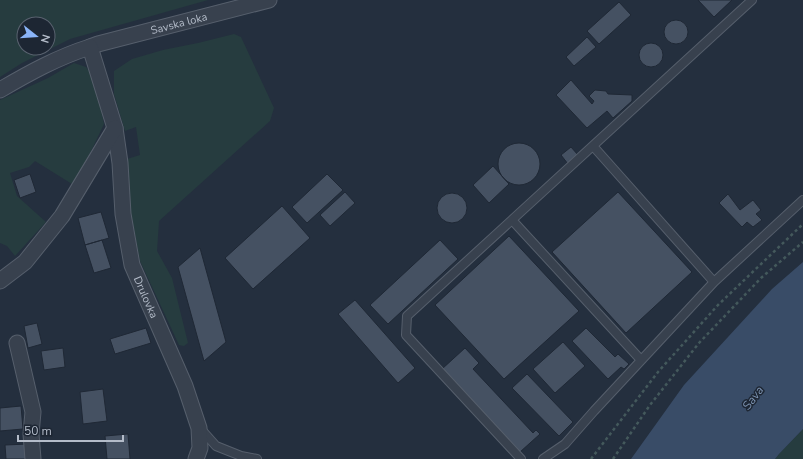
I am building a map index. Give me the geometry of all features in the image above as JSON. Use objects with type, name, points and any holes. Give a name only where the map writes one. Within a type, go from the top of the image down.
[{"type":"street","name":"Savska loka","points":[[90,47],[269,0]]},
{"type":"street","points":[[0,90],[39,67],[71,53],[90,47]]},
{"type":"street","name":"Drulovka","points":[[90,47],[115,128],[120,163],[123,214],[132,265],[185,386],[199,428],[200,448],[196,459]]},
{"type":"street","points":[[0,281],[25,262],[62,216],[115,128]]},
{"type":"street","points":[[17,344],[33,412],[31,434],[33,459]]},
{"type":"lane","points":[[521,459],[406,335],[407,316],[752,0]]},
{"type":"lane","points":[[593,146],[714,282]]},
{"type":"lane","points":[[544,459],[565,444],[594,410],[714,282],[803,200]]},
{"type":"lane","points":[[512,220],[642,360]]},
{"type":"lane","points":[[199,428],[216,446],[241,456],[257,459]]},
{"type":"path","points":[[591,459],[658,372],[718,305],[803,224]]},
{"type":"path","points":[[613,459],[650,405],[700,343],[761,278],[803,242]]},
{"type":"green space","points":[[0,0],[208,0],[70,39],[56,46],[56,16],[16,16],[16,56],[36,56],[0,77]]},
{"type":"green space","points":[[234,34],[241,37],[274,108],[270,121],[159,221],[157,251],[172,278],[188,343],[184,346],[179,345],[140,261],[130,208],[127,159],[140,155],[136,127],[125,131],[114,94],[114,71],[132,59],[163,50]]},
{"type":"green space","points":[[74,63],[86,67],[94,78],[104,124],[83,168],[72,184],[35,161],[29,167],[10,173],[17,196],[46,222],[15,256],[7,246],[0,243],[0,100],[48,78]]},
{"type":"green space","points":[[803,429],[803,459],[775,459],[779,454]]},
{"type":"water","name":"Sava","points":[[803,262],[803,429],[775,459],[631,459],[684,385],[772,289]]},
{"type":"building","points":[[698,0],[732,0],[714,17]]},
{"type":"building","points":[[619,2],[631,15],[599,44],[587,31]]},
{"type":"building","points":[[676,20],[681,21],[687,27],[687,37],[681,43],[676,44],[671,43],[665,37],[664,32],[665,27],[671,21]]},
{"type":"building","points":[[587,37],[596,47],[574,66],[566,57]]},
{"type":"building","points":[[651,43],[660,46],[663,55],[660,64],[651,67],[642,64],[639,55],[642,46]]},
{"type":"building","points":[[571,80],[592,104],[594,101],[589,96],[595,90],[606,91],[608,94],[632,95],[632,101],[613,118],[607,111],[587,128],[556,95]]},
{"type":"building","points":[[519,143],[534,149],[540,164],[534,179],[519,185],[504,179],[498,164],[504,149]]},
{"type":"building","points":[[571,147],[578,155],[568,164],[561,155]]},
{"type":"building","points":[[493,166],[509,184],[489,203],[473,185]]},
{"type":"building","points":[[30,174],[36,192],[20,198],[14,180]]},
{"type":"building","points":[[327,174],[343,190],[307,223],[292,207]]},
{"type":"building","points":[[345,192],[355,203],[330,226],[320,215]]},
{"type":"building","points":[[618,192],[692,272],[626,333],[552,252]]},
{"type":"building","points":[[452,193],[458,194],[466,202],[466,214],[458,222],[452,223],[446,222],[438,214],[437,208],[438,202],[446,194]]},
{"type":"building","points":[[728,194],[740,210],[753,200],[761,210],[756,214],[762,220],[753,227],[747,222],[742,227],[719,203]]},
{"type":"building","points":[[282,206],[310,238],[253,289],[225,258]]},
{"type":"building","points":[[101,212],[109,238],[85,245],[78,218]]},
{"type":"building","points":[[509,236],[579,311],[504,379],[435,305]]},
{"type":"building","points":[[102,240],[111,268],[94,273],[85,245]]},
{"type":"building","points":[[440,240],[458,259],[388,324],[370,305]]},
{"type":"building","points":[[200,248],[226,342],[204,361],[178,267]]},
{"type":"building","points":[[355,300],[415,368],[398,383],[338,314]]},
{"type":"building","points":[[37,323],[42,344],[28,348],[24,326]]},
{"type":"building","points":[[146,328],[151,343],[115,354],[110,339]]},
{"type":"building","points":[[586,328],[615,357],[618,354],[629,364],[624,369],[621,367],[608,379],[572,341]]},
{"type":"building","points":[[563,342],[585,366],[555,393],[533,369]]},
{"type":"building","points":[[63,348],[65,367],[44,370],[41,351]]},
{"type":"building","points":[[465,348],[479,363],[473,369],[533,433],[536,430],[540,434],[520,452],[442,369]]},
{"type":"building","points":[[527,374],[573,422],[559,436],[512,388]]},
{"type":"building","points":[[103,389],[107,421],[83,424],[80,392]]},
{"type":"building","points":[[21,406],[23,429],[0,431],[0,408]]},
{"type":"building","points":[[128,434],[130,459],[107,459],[105,436]]},
{"type":"building","points":[[28,444],[29,459],[6,459],[5,445]]}]
